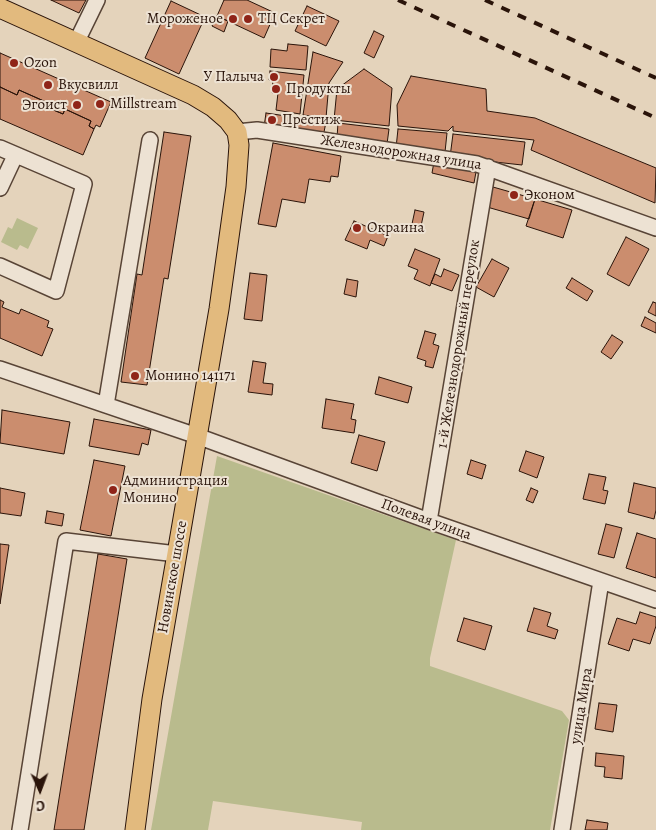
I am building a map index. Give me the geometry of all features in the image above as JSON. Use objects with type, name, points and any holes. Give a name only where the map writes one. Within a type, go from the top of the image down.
[{"type":"main road","points":[[0,8],[76,44],[193,95],[213,107],[233,126]]},
{"type":"main road","name":"Новинское шоссе","points":[[135,830],[147,735],[219,309],[236,187],[239,145],[233,126]]},
{"type":"street","points":[[76,44],[97,0]]},
{"type":"street","name":"Железнодорожная улица","points":[[233,126],[440,157],[488,167],[656,228]]},
{"type":"street","points":[[106,405],[150,140]]},
{"type":"street","points":[[0,148],[84,184],[56,291],[0,266]]},
{"type":"street","points":[[0,188],[15,156]]},
{"type":"street","name":"1-й Железнодорожный переулок","points":[[429,521],[488,167]]},
{"type":"street","name":"Полевая улица","points":[[0,369],[198,436],[429,521],[656,600]]},
{"type":"street","points":[[20,830],[66,541],[177,554]]},
{"type":"street","name":"улица Мира","points":[[562,830],[601,581]]},
{"type":"green space","points":[[17,218],[38,228],[28,249],[20,245],[17,250],[1,242],[8,227],[12,229]]},
{"type":"green space","points":[[217,456],[456,540],[430,658],[430,666],[562,711],[569,720],[550,830],[361,830],[362,822],[213,801],[208,830],[151,830]]},
{"type":"building","points":[[51,0],[86,0],[79,13]]},
{"type":"building","name":"ТЦ Секрет","points":[[224,0],[247,0],[275,13],[264,38],[217,16]]},
{"type":"building","points":[[171,1],[205,17],[179,74],[145,58]]},
{"type":"building","points":[[307,6],[339,21],[326,46],[295,31]]},
{"type":"building","points":[[217,16],[228,21],[224,32],[212,26]]},
{"type":"building","points":[[374,31],[384,36],[374,58],[364,53]]},
{"type":"building","points":[[288,44],[308,46],[306,70],[270,67],[271,49],[287,51]]},
{"type":"building","points":[[313,52],[343,62],[329,83],[326,118],[303,115]]},
{"type":"building","points":[[0,53],[111,102],[100,127],[96,125],[94,129],[89,126],[91,121],[65,109],[63,114],[44,106],[46,102],[19,90],[17,95],[0,87]]},
{"type":"building","points":[[364,69],[392,88],[389,126],[334,120],[337,89]]},
{"type":"building","points":[[270,71],[304,75],[300,114],[276,110],[278,93],[272,93],[273,80],[269,80]]},
{"type":"building","points":[[411,76],[486,89],[487,111],[535,118],[656,168],[655,203],[531,150],[534,140],[453,131],[453,126],[448,131],[398,126],[397,105]]},
{"type":"building","points":[[0,87],[17,95],[19,90],[46,102],[44,106],[63,114],[65,109],[91,121],[89,126],[94,129],[83,155],[0,119]]},
{"type":"building","points":[[266,113],[326,122],[323,137],[264,127]]},
{"type":"building","points":[[338,123],[389,129],[387,144],[337,138]]},
{"type":"building","points":[[398,129],[447,133],[445,152],[396,148]]},
{"type":"building","points":[[164,132],[191,136],[168,279],[164,278],[147,385],[121,382],[137,274],[142,275]]},
{"type":"building","points":[[453,134],[525,142],[522,165],[450,157]]},
{"type":"building","points":[[273,143],[341,156],[338,177],[331,176],[330,182],[309,179],[305,203],[282,199],[276,227],[258,224]]},
{"type":"building","points":[[434,162],[476,172],[474,183],[432,173]]},
{"type":"building","points":[[493,187],[535,199],[529,219],[487,207]]},
{"type":"building","points":[[535,199],[572,210],[563,238],[526,226]]},
{"type":"building","points":[[415,210],[424,212],[421,226],[412,224]]},
{"type":"building","points":[[354,221],[388,236],[384,246],[370,240],[367,249],[345,240]]},
{"type":"building","points":[[626,237],[649,249],[629,286],[607,274]]},
{"type":"building","points":[[415,249],[440,259],[430,286],[414,279],[418,270],[408,266]]},
{"type":"building","points":[[492,259],[509,268],[494,297],[476,287]]},
{"type":"building","points":[[444,269],[459,275],[452,291],[431,283],[435,274],[441,277]]},
{"type":"building","points":[[250,273],[267,275],[262,321],[244,319]]},
{"type":"building","points":[[572,278],[593,291],[587,301],[566,288]]},
{"type":"building","points":[[347,279],[358,281],[356,297],[344,294]]},
{"type":"building","points":[[0,300],[4,302],[2,307],[19,314],[21,309],[49,321],[47,327],[53,329],[42,356],[0,338]]},
{"type":"building","points":[[653,302],[656,303],[656,316],[648,312]]},
{"type":"building","points":[[645,317],[656,323],[656,333],[641,326]]},
{"type":"building","points":[[425,331],[436,334],[433,344],[439,346],[433,368],[425,366],[426,361],[417,358]]},
{"type":"building","points":[[612,335],[623,342],[611,359],[601,352]]},
{"type":"building","points":[[253,361],[266,363],[263,383],[273,384],[272,395],[248,392]]},
{"type":"building","points":[[379,377],[412,387],[408,403],[375,394]]},
{"type":"building","points":[[326,399],[354,404],[351,419],[356,420],[354,433],[322,428]]},
{"type":"building","points":[[2,410],[70,422],[64,454],[0,443]]},
{"type":"building","points":[[94,419],[151,430],[148,445],[142,443],[139,455],[89,446]]},
{"type":"building","points":[[359,435],[385,442],[377,471],[351,463]]},
{"type":"building","points":[[526,451],[544,457],[537,478],[519,471]]},
{"type":"building","points":[[94,460],[125,466],[111,536],[80,530]]},
{"type":"building","points":[[471,460],[486,465],[482,479],[467,474]]},
{"type":"building","points":[[589,474],[606,477],[603,490],[608,491],[605,504],[583,499]]},
{"type":"building","points":[[634,483],[656,488],[654,519],[628,512]]},
{"type":"building","points":[[0,488],[25,493],[21,516],[0,513]]},
{"type":"building","points":[[531,488],[538,491],[533,503],[526,500]]},
{"type":"building","points":[[47,511],[64,514],[62,526],[45,523]]},
{"type":"building","points":[[606,524],[622,528],[614,558],[598,554]]},
{"type":"building","points":[[637,533],[656,539],[656,578],[626,568]]},
{"type":"building","points":[[0,544],[9,545],[0,604]]},
{"type":"building","points":[[98,554],[127,559],[84,830],[54,830]]},
{"type":"building","points":[[534,608],[551,613],[547,626],[558,630],[555,639],[527,631]]},
{"type":"building","points":[[640,612],[656,617],[656,626],[650,644],[633,639],[629,651],[608,644],[617,618],[636,624]]},
{"type":"building","points":[[464,618],[492,626],[485,650],[457,641]]},
{"type":"building","points":[[599,703],[617,705],[613,732],[595,729]]},
{"type":"building","points":[[596,753],[624,756],[622,779],[604,777],[605,767],[595,766]]},
{"type":"building","points":[[587,820],[608,823],[607,830],[585,830]]},
{"type":"railway","points":[[398,0],[656,118]]},
{"type":"railway","points":[[485,0],[656,78]]},
{"type":"place","name":"Мороженое","points":[[233,19]]},
{"type":"place","name":"ТЦ Секрет","points":[[248,19]]},
{"type":"place","name":"Ozon","points":[[14,63]]},
{"type":"place","name":"У Палыча","points":[[274,77]]},
{"type":"place","name":"Вкусвилл","points":[[48,85]]},
{"type":"place","name":"Продукты","points":[[276,89]]},
{"type":"place","name":"Millstream","points":[[100,104]]},
{"type":"place","name":"Эгоист","points":[[77,105]]},
{"type":"place","name":"Престиж","points":[[272,120]]},
{"type":"place","name":"Эконом","points":[[514,195]]},
{"type":"place","name":"Окраина","points":[[357,228]]},
{"type":"place","name":"Монино 141171","points":[[135,376]]},
{"type":"place","name":"Администрация Монино","points":[[113,490]]}]
